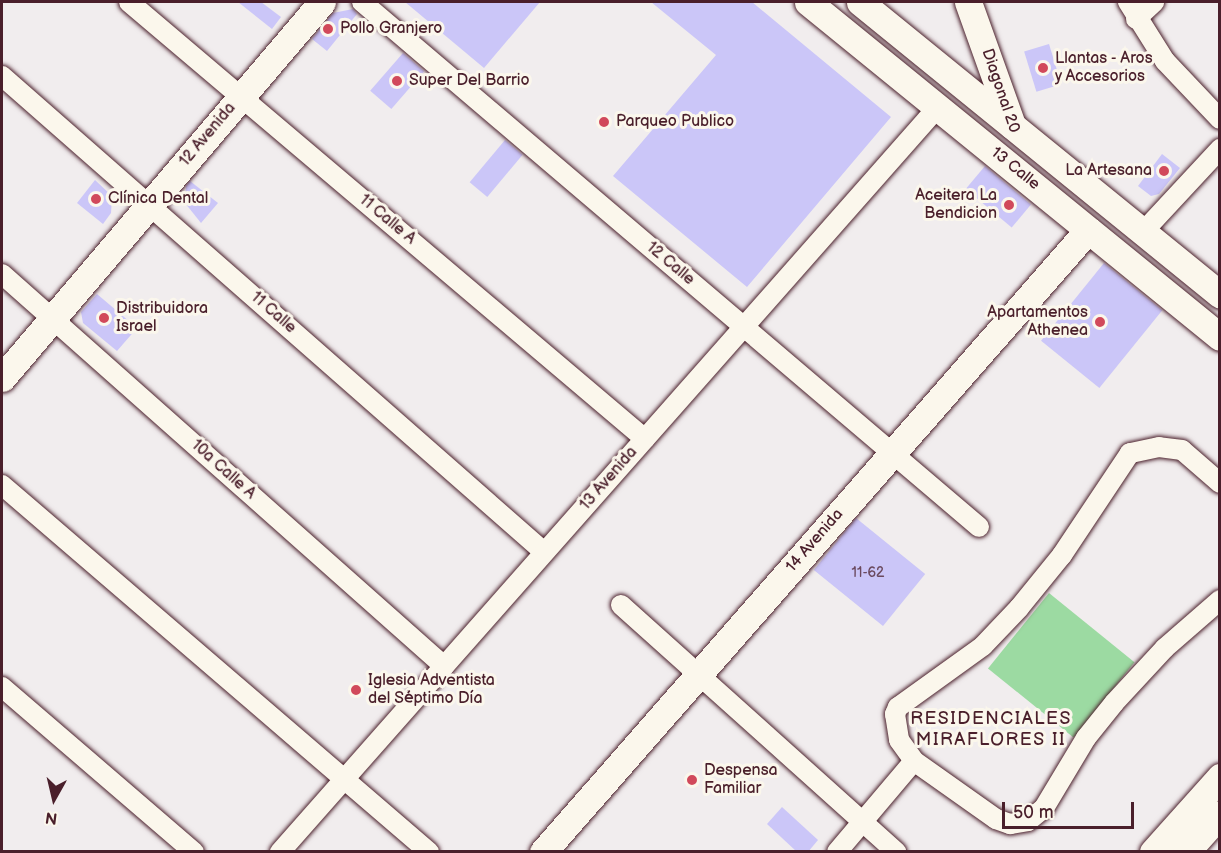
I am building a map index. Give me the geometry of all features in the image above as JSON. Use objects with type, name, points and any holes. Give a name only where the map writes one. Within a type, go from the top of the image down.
[{"type":"street","name":"11 Calle A","points":[[129,2],[645,439]]},
{"type":"street","name":"12 Avenida","points":[[2,378],[322,2]]},
{"type":"street","name":"12 Calle","points":[[362,2],[979,527]]},
{"type":"street","name":"13 Calle","points":[[808,2],[1220,337]]},
{"type":"street","name":"13 Calle","points":[[860,2],[1220,295]]},
{"type":"street","name":"Diagonal 20","points":[[968,2],[1021,132]]},
{"type":"street","name":"Diagonal 20","points":[[981,2],[1021,132],[1030,181]]},
{"type":"street","points":[[1154,2],[1132,10],[1165,61],[1220,119]]},
{"type":"street","name":"11 Calle","points":[[2,76],[544,552]]},
{"type":"street","name":"13 Avenida","points":[[280,852],[938,107]]},
{"type":"street","points":[[1142,233],[1220,149]]},
{"type":"street","name":"14 Avenida","points":[[543,852],[1088,230]]},
{"type":"street","name":"10a Calle A","points":[[2,274],[444,666]]},
{"type":"street","points":[[1220,483],[1182,450],[1148,448],[1130,453],[1121,462],[1062,555],[983,646],[905,700],[895,714],[899,740],[914,761],[996,819],[1010,824],[1028,821],[1044,808],[1086,738],[1114,703],[1165,648],[1220,600]]},
{"type":"street","points":[[2,485],[429,852]]},
{"type":"street","points":[[621,604],[700,672],[896,852]]},
{"type":"street","points":[[2,687],[194,852]]},
{"type":"street","points":[[837,852],[914,761]]},
{"type":"street","points":[[1153,852],[1220,777]]},
{"type":"street","points":[[1186,852],[1220,814]]},
{"type":"green space","points":[[1049,593],[1134,662],[1073,738],[988,668]]},
{"type":"building","points":[[238,2],[261,2],[281,17],[272,29]]},
{"type":"building","points":[[405,2],[540,2],[484,68]]},
{"type":"building","points":[[651,2],[752,2],[891,117],[747,287],[613,176],[716,55]]},
{"type":"building","name":"Pollo Granjero","points":[[353,9],[357,14],[327,51],[312,39],[333,13]]},
{"type":"building","name":"Llantas - Aros y Accesorios","points":[[1049,44],[1061,84],[1036,92],[1024,52]]},
{"type":"building","name":"Super Del Barrio","points":[[403,53],[424,71],[391,109],[370,91]]},
{"type":"building","points":[[505,140],[523,155],[487,197],[470,182]]},
{"type":"building","name":"La Artesana","points":[[1162,154],[1180,168],[1159,194],[1151,196],[1138,186]]},
{"type":"building","points":[[985,166],[1031,205],[1012,228],[966,189]]},
{"type":"building","name":"Clínica Dental","points":[[95,180],[112,196],[111,213],[103,224],[77,203]]},
{"type":"building","points":[[190,181],[218,203],[201,223],[185,203],[186,186]]},
{"type":"building","name":"Apartamentos Athenea","points":[[1104,263],[1162,310],[1099,388],[1041,341]]},
{"type":"building","name":"Distribuidora Israel","points":[[97,294],[137,328],[117,351],[83,323],[81,312]]},
{"type":"building","points":[[856,518],[925,574],[883,626],[814,570]]},
{"type":"building","points":[[782,807],[818,840],[808,852],[797,852],[767,824]]},
{"type":"place","name":"Pollo Granjero","points":[[328,29]]},
{"type":"place","name":"Llantas - Aros y Accesorios","points":[[1043,68]]},
{"type":"place","name":"Super Del Barrio","points":[[397,81]]},
{"type":"place","name":"Parqueo Publico","points":[[604,122]]},
{"type":"place","name":"La Artesana","points":[[1164,171]]},
{"type":"place","name":"Clínica Dental","points":[[96,199]]},
{"type":"place","name":"Aceitera La Bendicion","points":[[1009,205]]},
{"type":"place","name":"Distribuidora Israel","points":[[104,318]]},
{"type":"place","name":"Apartamentos Athenea","points":[[1100,322]]},
{"type":"place","name":"Iglesia Adventista del Séptimo Día","points":[[356,690]]},
{"type":"place","name":"Despensa Familiar","points":[[692,780]]},
{"type":"district","name":"RESIDENCIALES MIRAFLORES II","points":[[991,730]]}]
